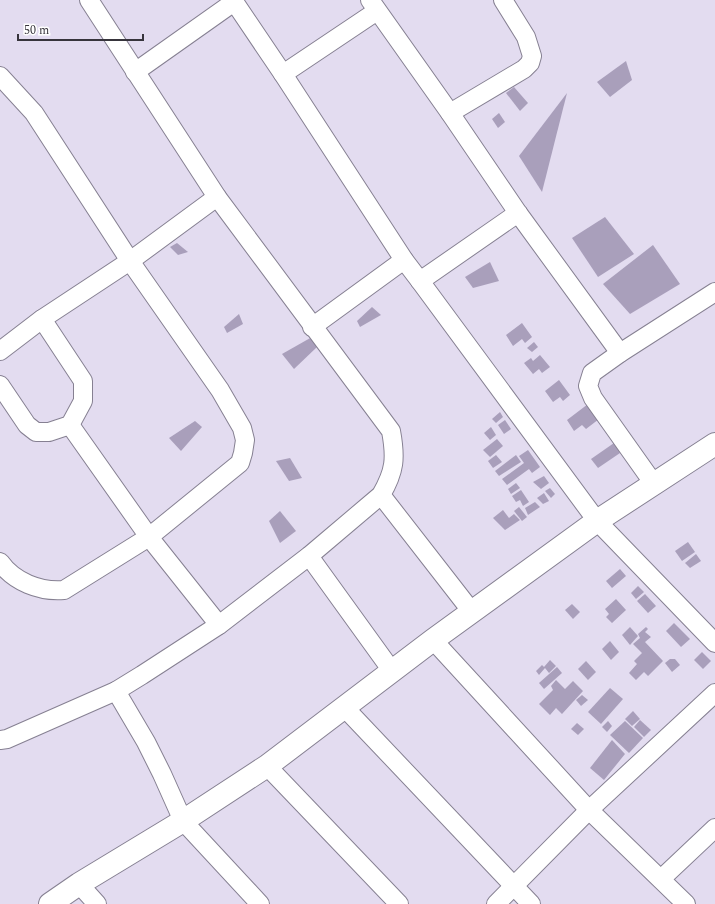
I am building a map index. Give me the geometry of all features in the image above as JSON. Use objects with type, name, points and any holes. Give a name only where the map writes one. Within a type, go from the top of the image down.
[{"type":"street","points":[[0,740],[7,739],[116,692],[219,624],[309,556],[381,495],[388,483],[395,452],[391,431],[312,327],[217,197],[89,0]]},
{"type":"street","points":[[450,113],[524,69],[530,63],[532,56],[526,37],[503,0]]},
{"type":"street","points":[[135,72],[234,1],[404,260],[598,521],[715,643]]},
{"type":"street","points":[[283,74],[374,5],[518,213],[620,354]]},
{"type":"street","points":[[0,76],[34,113],[130,261],[220,390],[242,428],[245,440],[240,463],[150,537],[64,590],[55,591],[31,586],[5,569],[0,562]]},
{"type":"street","points":[[1,347],[130,261],[217,197]]},
{"type":"street","points":[[420,281],[518,213]]},
{"type":"street","points":[[312,327],[404,260]]},
{"type":"street","points":[[654,484],[593,398],[588,386],[592,373],[715,292]]},
{"type":"street","points":[[0,385],[27,425],[36,432],[49,432],[70,425],[83,401],[83,382],[42,319]]},
{"type":"street","points":[[70,425],[150,537],[219,624]]},
{"type":"street","points":[[50,904],[183,821],[267,766],[433,640],[598,521],[715,444]]},
{"type":"street","points":[[381,495],[472,612]]},
{"type":"street","points":[[309,556],[392,671]]},
{"type":"street","points":[[433,640],[589,810],[686,904]]},
{"type":"street","points":[[116,692],[146,742],[183,821],[260,904]]},
{"type":"street","points":[[496,904],[589,810],[715,693]]},
{"type":"street","points":[[344,707],[531,904]]},
{"type":"street","points":[[267,766],[399,904]]},
{"type":"street","points":[[661,879],[715,828]]},
{"type":"street","points":[[80,884],[97,904]]},
{"type":"building","points":[[626,61],[632,80],[610,97],[597,82]]},
{"type":"building","points":[[514,87],[528,103],[520,111],[506,93]]},
{"type":"building","points":[[567,93],[542,192],[519,156]]},
{"type":"building","points":[[499,113],[505,122],[498,128],[492,119]]},
{"type":"building","points":[[605,217],[634,254],[598,277],[572,238]]},
{"type":"building","points":[[177,243],[188,252],[178,255],[170,247]]},
{"type":"building","points":[[653,245],[680,284],[630,314],[603,284]]},
{"type":"building","points":[[490,262],[499,281],[473,288],[465,277]]},
{"type":"building","points":[[372,307],[381,315],[360,327],[357,321]]},
{"type":"building","points":[[239,314],[243,324],[227,333],[224,327]]},
{"type":"building","points":[[522,323],[532,337],[525,343],[522,339],[513,346],[506,335]]},
{"type":"building","points":[[312,337],[317,347],[294,369],[282,354]]},
{"type":"building","points":[[534,342],[538,347],[532,352],[527,348]]},
{"type":"building","points":[[540,355],[550,367],[542,373],[539,369],[533,374],[524,363],[531,358],[533,361]]},
{"type":"building","points":[[559,380],[570,395],[563,401],[560,397],[553,402],[545,391]]},
{"type":"building","points":[[592,401],[603,416],[586,429],[582,425],[574,431],[567,420]]},
{"type":"building","points":[[500,412],[503,417],[496,423],[492,419]]},
{"type":"building","points":[[505,420],[511,429],[504,434],[498,425]]},
{"type":"building","points":[[195,421],[202,427],[181,451],[169,438]]},
{"type":"building","points":[[491,427],[496,435],[490,440],[484,433]]},
{"type":"building","points":[[497,439],[503,446],[490,457],[483,450]]},
{"type":"building","points":[[614,443],[620,453],[598,468],[591,459]]},
{"type":"building","points":[[528,450],[540,467],[532,473],[529,469],[507,485],[502,479],[524,463],[519,456]]},
{"type":"building","points":[[496,455],[502,462],[493,468],[488,461]]},
{"type":"building","points":[[516,455],[521,462],[499,476],[495,471]]},
{"type":"building","points":[[290,458],[302,478],[289,481],[276,461]]},
{"type":"building","points":[[544,476],[549,483],[541,489],[533,482]]},
{"type":"building","points":[[516,483],[520,488],[511,494],[508,489]]},
{"type":"building","points":[[550,488],[555,494],[551,498],[545,491]]},
{"type":"building","points":[[521,490],[529,502],[523,506],[520,500],[516,502],[512,496]]},
{"type":"building","points":[[544,493],[549,501],[543,504],[537,498]]},
{"type":"building","points":[[535,502],[540,507],[528,515],[525,508]]},
{"type":"building","points":[[519,507],[527,517],[522,521],[514,511]]},
{"type":"building","points":[[503,510],[509,518],[514,514],[520,520],[505,530],[493,518]]},
{"type":"building","points":[[280,511],[296,531],[280,543],[269,521]]},
{"type":"building","points":[[688,542],[695,552],[682,561],[675,551]]},
{"type":"building","points":[[696,554],[701,561],[690,568],[685,563]]},
{"type":"building","points":[[620,569],[626,576],[612,588],[606,581]]},
{"type":"building","points":[[638,586],[644,592],[636,599],[631,593]]},
{"type":"building","points":[[645,594],[656,606],[648,613],[637,601]]},
{"type":"building","points":[[616,599],[626,610],[612,623],[606,617],[609,614],[605,609]]},
{"type":"building","points":[[572,604],[580,612],[573,619],[565,610]]},
{"type":"building","points":[[674,623],[690,639],[681,647],[666,631]]},
{"type":"building","points":[[630,627],[638,636],[630,645],[622,635]]},
{"type":"building","points":[[646,627],[648,629],[645,632],[651,637],[645,642],[663,661],[648,676],[644,672],[636,680],[629,673],[637,664],[634,661],[642,653],[633,644],[640,638],[638,634]]},
{"type":"building","points":[[610,641],[619,652],[611,660],[602,649]]},
{"type":"building","points":[[702,652],[711,661],[703,669],[694,660]]},
{"type":"building","points":[[670,659],[675,659],[680,665],[672,672],[665,663]]},
{"type":"building","points":[[550,660],[556,666],[549,673],[545,668],[539,675],[536,671],[542,665],[544,667]]},
{"type":"building","points":[[586,661],[596,672],[588,680],[578,669]]},
{"type":"building","points":[[557,667],[562,673],[544,689],[539,683]]},
{"type":"building","points":[[556,680],[565,689],[573,681],[583,691],[562,714],[556,708],[550,715],[539,704],[553,690],[551,686]]},
{"type":"building","points":[[610,688],[623,699],[601,724],[588,712]]},
{"type":"building","points":[[582,695],[588,700],[581,706],[576,700]]},
{"type":"building","points":[[633,711],[640,719],[632,726],[625,719]]},
{"type":"building","points":[[640,720],[651,730],[644,737],[634,727]]},
{"type":"building","points":[[608,721],[612,726],[607,732],[602,727]]},
{"type":"building","points":[[625,721],[643,738],[629,753],[610,735]]},
{"type":"building","points":[[577,723],[584,729],[578,735],[571,729]]},
{"type":"building","points":[[612,740],[625,754],[604,780],[590,768]]}]
